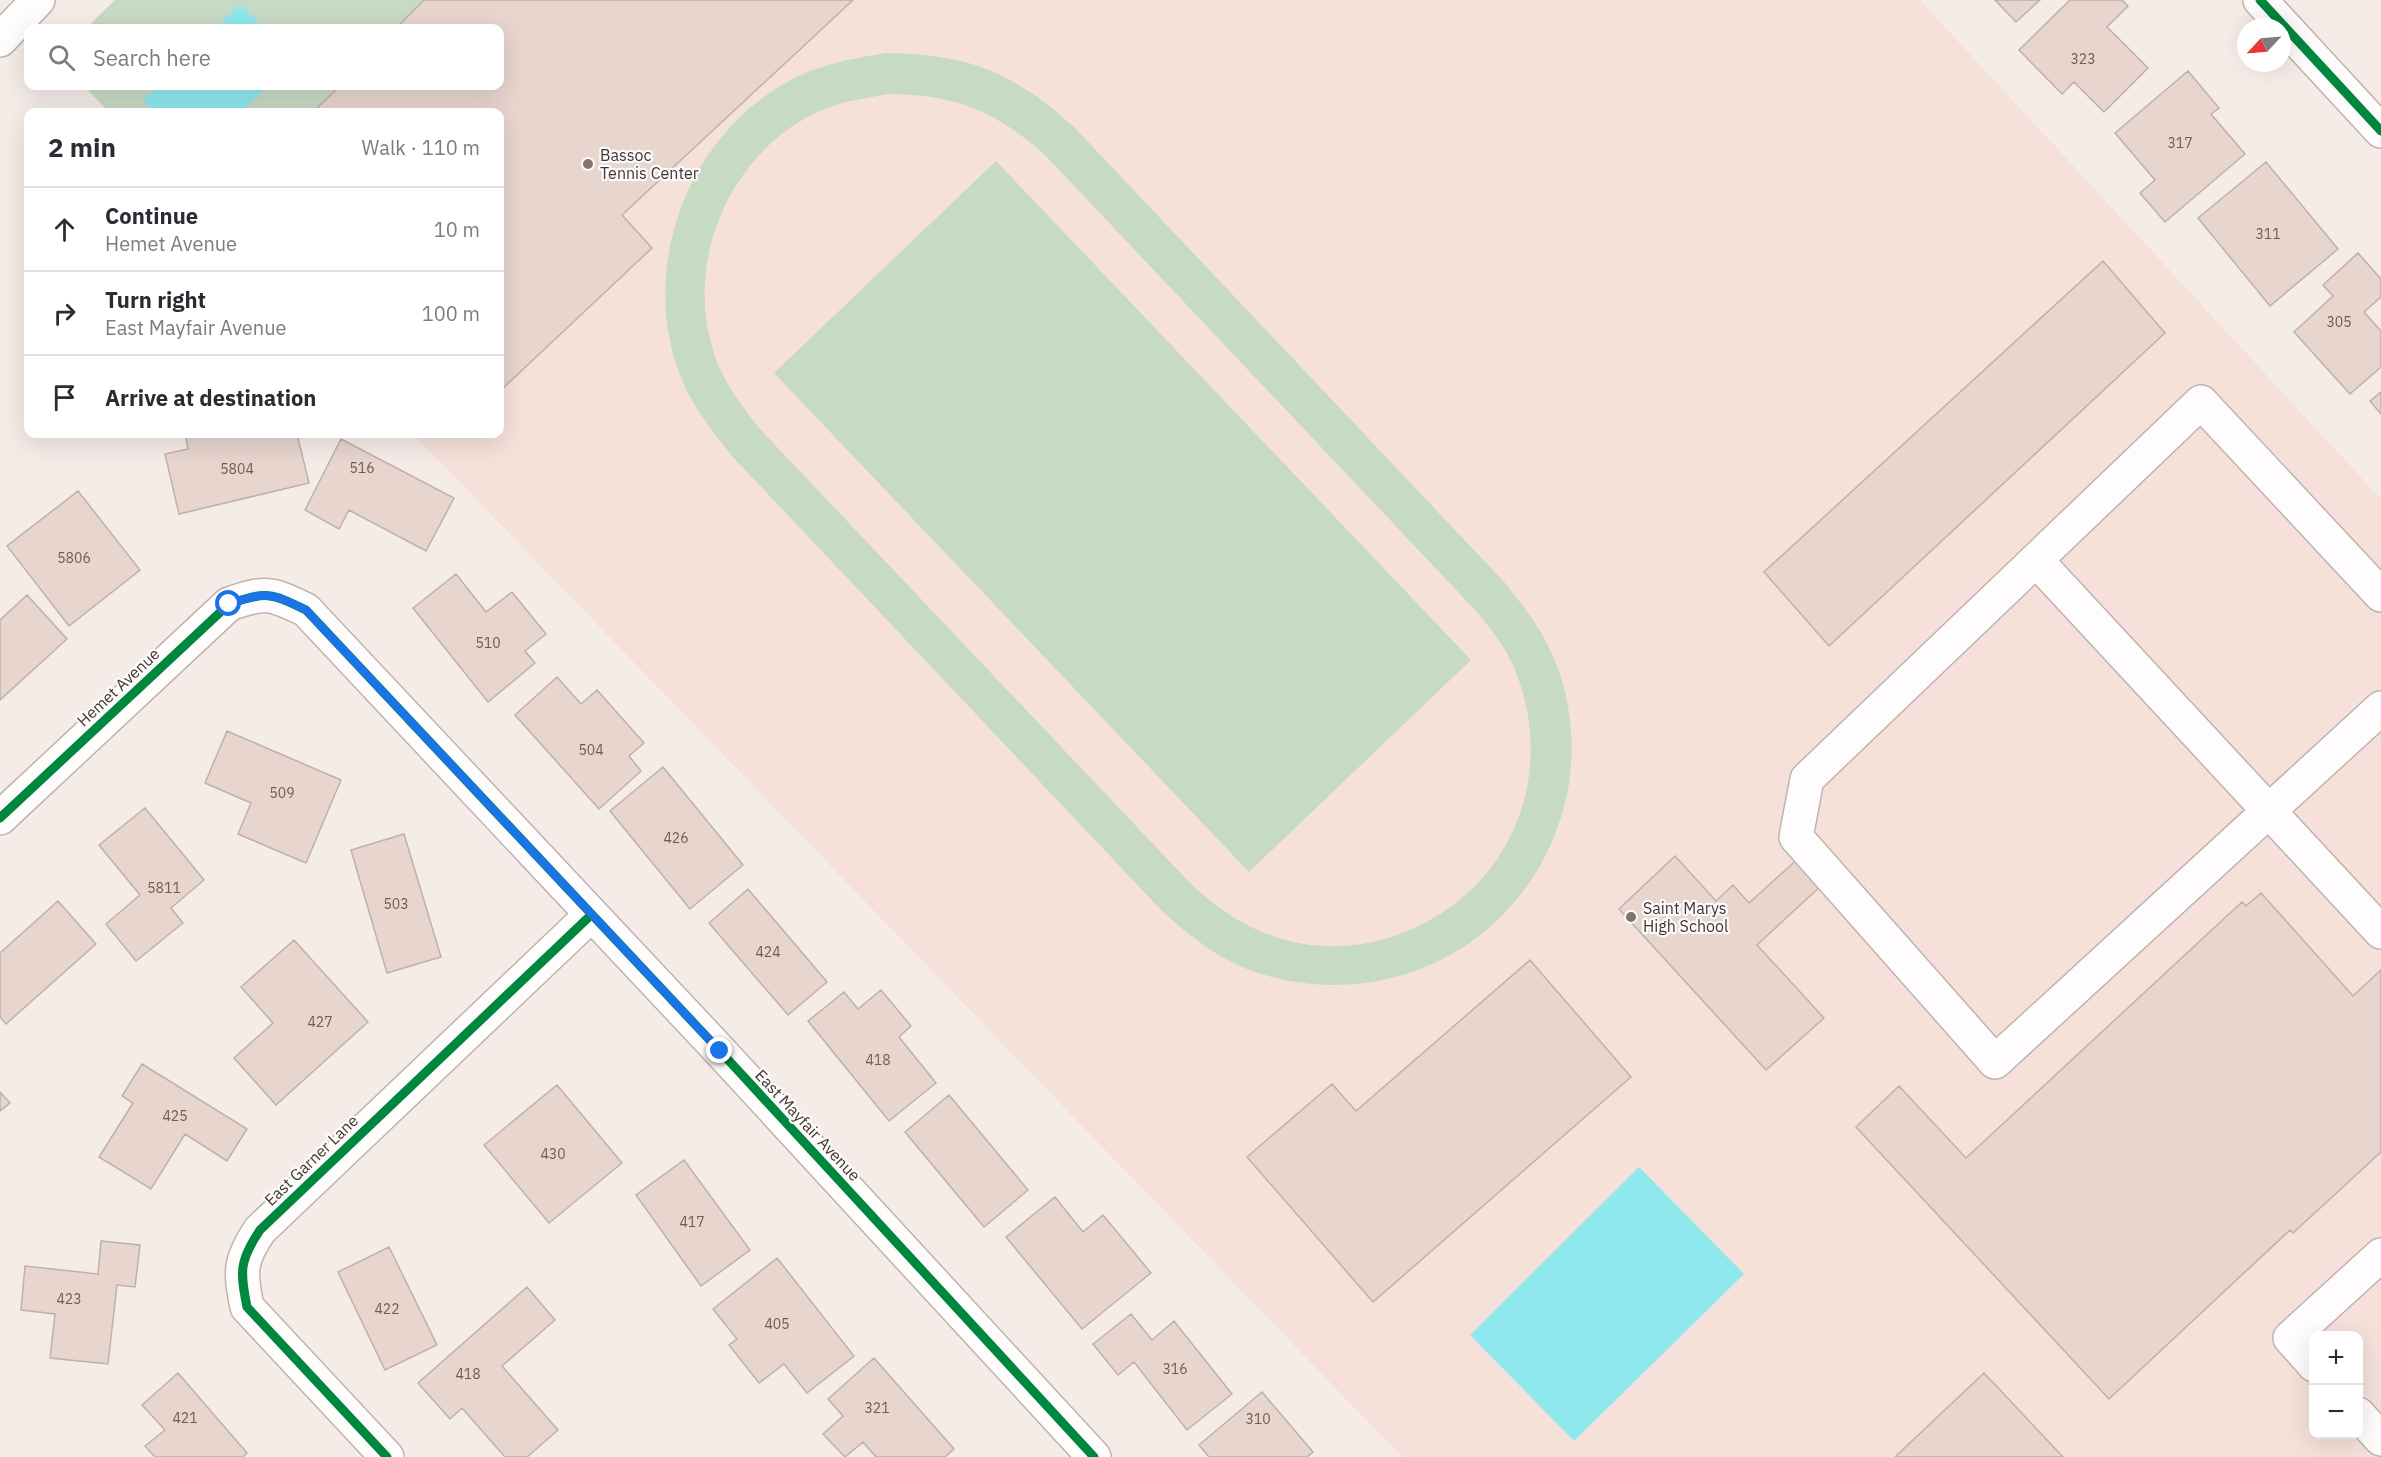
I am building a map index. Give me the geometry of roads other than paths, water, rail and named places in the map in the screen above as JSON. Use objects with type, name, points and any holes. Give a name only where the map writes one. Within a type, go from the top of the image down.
[{"type":"street","points":[[0,40],[38,0]]},
{"type":"street","points":[[2260,0],[2381,130]]},
{"type":"street","points":[[2381,595],[2201,402],[1807,779],[1796,837],[1995,1062],[2381,708]]},
{"type":"street","points":[[2036,560],[2381,932]]},
{"type":"street","name":"Hemet Avenue","points":[[0,818],[229,604],[266,594]]},
{"type":"street","name":"East Mayfair Avenue","points":[[266,594],[279,597],[306,610],[1094,1457]]},
{"type":"street","name":"East Garner Lane","points":[[387,1457],[247,1307],[240,1276],[247,1249],[260,1230],[591,915]]},
{"type":"street","points":[[2309,1360],[2290,1338],[2381,1255]]},
{"type":"street","points":[[2363,1419],[2381,1439]]},
{"type":"water","points":[[240,4],[260,24],[220,24]]},
{"type":"water","points":[[154,90],[264,90],[245,108],[151,108],[143,100]]},
{"type":"water","points":[[1639,1167],[1744,1274],[1574,1441],[1470,1335]]},
{"type":"place","name":"Bassoc Tennis Center","points":[[588,164]]},
{"type":"place","name":"Saint Marys High School","points":[[1631,917]]}]
